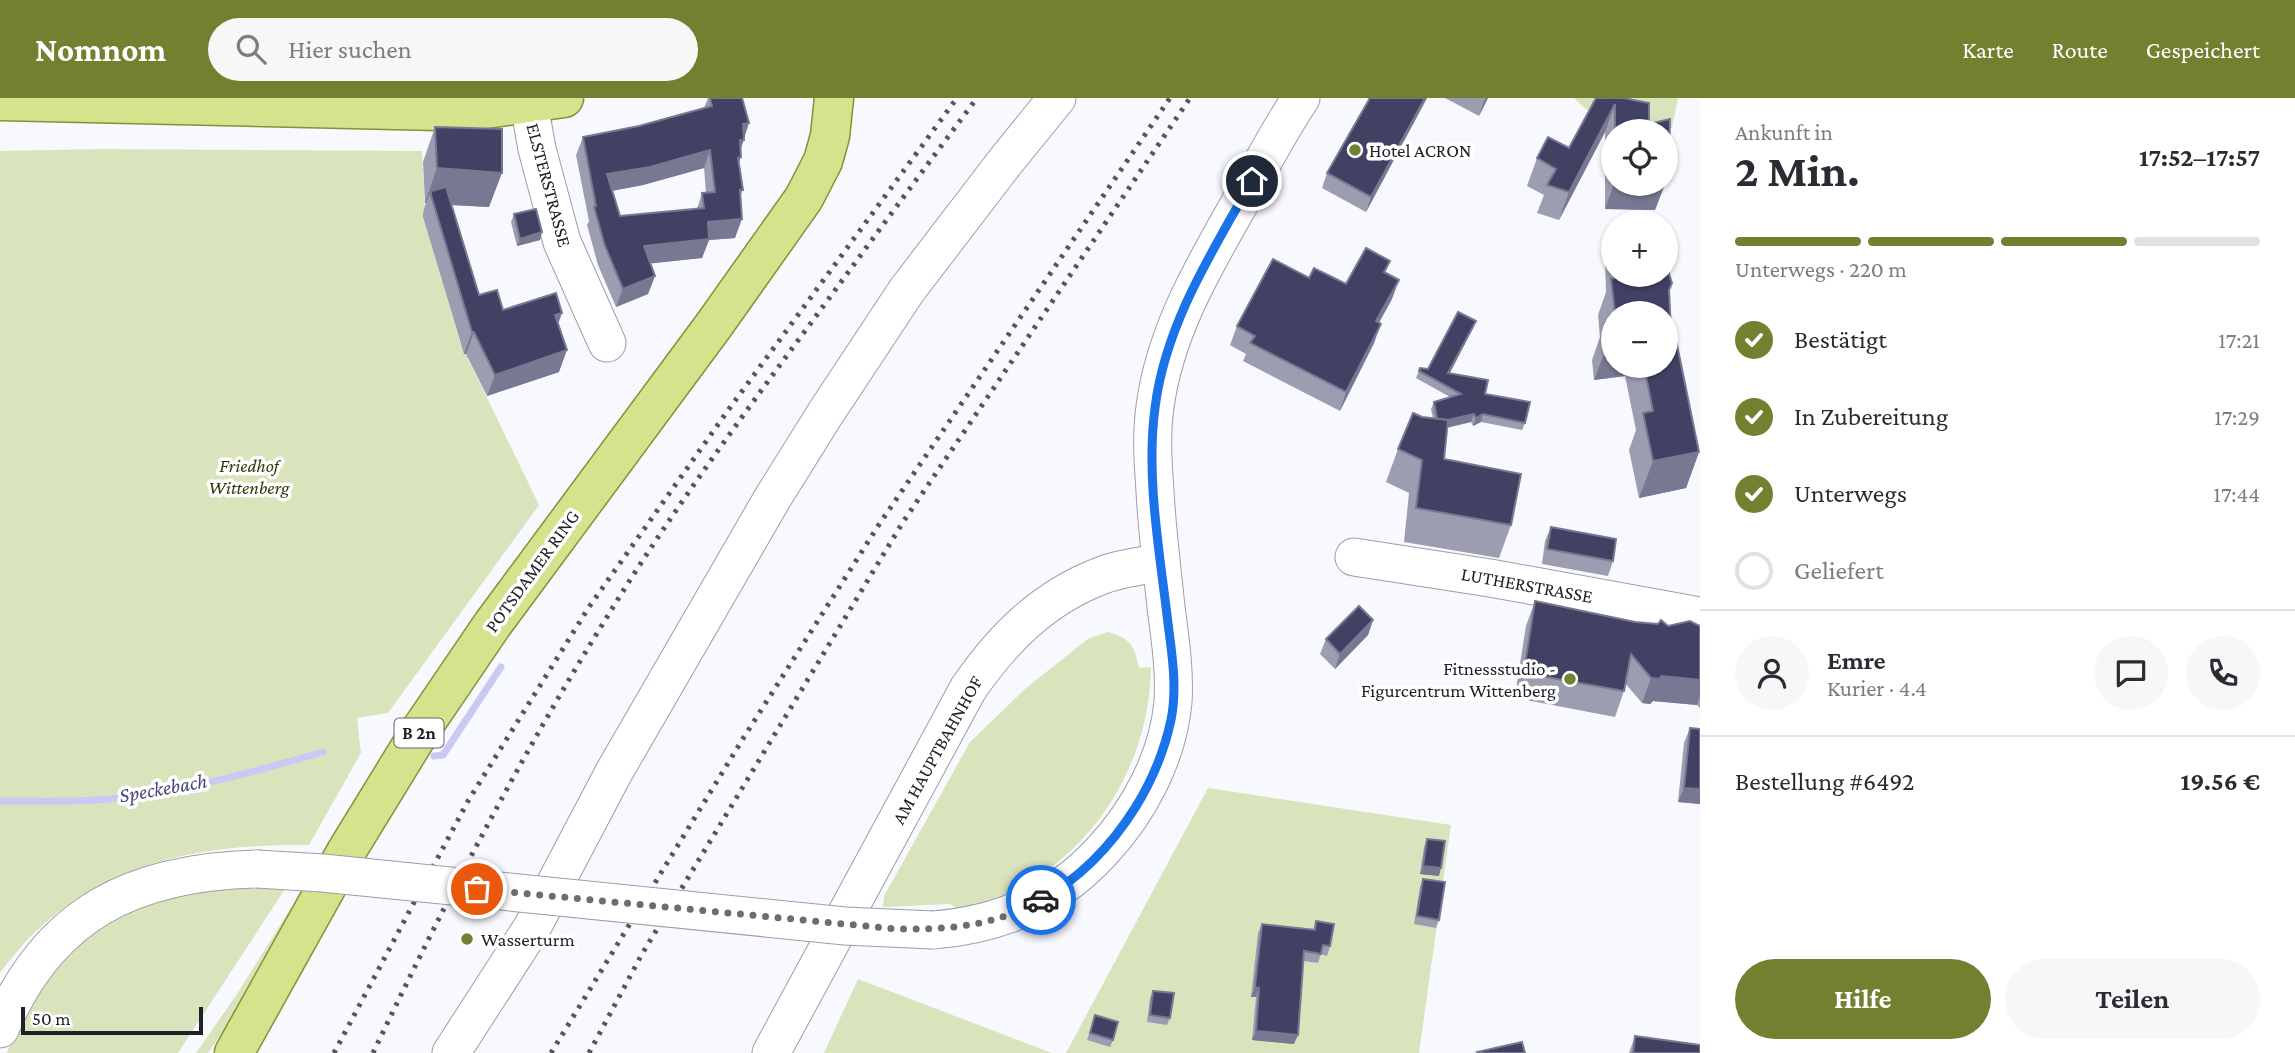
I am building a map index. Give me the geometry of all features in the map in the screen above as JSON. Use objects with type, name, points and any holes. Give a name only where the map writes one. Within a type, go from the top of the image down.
[{"type":"main road","name":"POTSDAMER RING","points":[[234,1053],[346,852],[422,728],[492,625],[714,325],[804,198],[823,161],[830,136],[834,98]]},
{"type":"main road","points":[[0,101],[439,111],[546,101]]},
{"type":"street","points":[[451,1053],[533,926],[614,772],[772,499],[825,414],[907,290],[1057,98]]},
{"type":"street","points":[[0,1029],[19,989],[77,922],[101,906],[152,882],[206,871],[257,869],[324,873],[845,926],[933,930],[978,925],[998,919],[1035,904],[1057,891],[1112,841],[1139,802],[1157,765],[1171,720],[1172,650],[1161,563],[1152,441],[1155,407],[1167,351],[1184,307],[1219,240],[1301,98]]},
{"type":"street","name":"ELSTERSTRASSE","points":[[546,101],[543,173],[562,242],[607,343]]},
{"type":"street","name":"LUTHERSTRASSE","points":[[1354,557],[1490,578],[1700,616]]},
{"type":"street","name":"AM HAUPTBAHNHOF","points":[[771,1053],[968,689],[989,658],[1007,637],[1026,621],[1079,586],[1108,573],[1161,563]]},
{"type":"green space","points":[[1574,98],[1678,98],[1674,119],[1603,119]]},
{"type":"green space","name":"Friedhof Wittenberg","points":[[0,151],[422,151],[426,227],[460,342],[539,505],[388,713],[357,718],[361,753],[309,845],[271,845],[196,853],[126,873],[93,889],[61,910],[31,936],[0,973]]},
{"type":"green space","points":[[1108,632],[1127,640],[1139,668],[1151,667],[1141,736],[1129,769],[1092,828],[1068,854],[1040,875],[997,897],[958,909],[950,904],[883,907],[884,896],[970,742],[1025,689],[1089,638]]},
{"type":"green space","points":[[1208,788],[1451,825],[1419,1053],[1066,1053]]},
{"type":"green space","points":[[219,889],[285,889],[178,1053],[7,1053],[21,1021],[40,992],[76,948],[96,932],[117,919],[163,900]]},
{"type":"green space","points":[[302,890],[310,891],[239,1008],[208,1053],[196,1053],[237,994]]},
{"type":"green space","points":[[858,979],[1052,1053],[824,1053]]},
{"type":"building","points":[[710,98],[742,98],[749,123],[743,124],[744,140],[740,140],[741,157],[738,158],[743,190],[740,190],[742,219],[708,222],[709,239],[644,246],[655,276],[623,289],[605,246],[594,207],[596,206],[583,137],[639,126],[712,106]],"holes":[[[710,150],[715,192],[702,193],[704,208],[620,216],[607,174],[650,167]]]},
{"type":"building","name":"Hotel ACRON","points":[[1370,98],[1425,98],[1371,197],[1327,173]]},
{"type":"building","points":[[1596,98],[1623,98],[1649,103],[1649,119],[1615,119],[1615,104],[1607,119],[1601,119],[1601,131],[1569,192],[1547,185],[1556,169],[1537,158],[1548,137],[1569,148]]},
{"type":"building","points":[[435,127],[502,129],[502,173],[437,168]]},
{"type":"building","points":[[446,187],[479,295],[497,290],[503,310],[556,293],[562,313],[555,315],[567,350],[495,375],[472,332],[431,195],[431,191]]},
{"type":"building","points":[[536,209],[542,232],[520,239],[514,214]]},
{"type":"building","points":[[1366,248],[1390,261],[1384,272],[1399,280],[1376,321],[1381,324],[1346,392],[1250,343],[1255,336],[1237,326],[1273,259],[1309,278],[1314,268],[1346,284]]},
{"type":"building","points":[[1612,287],[1670,287],[1670,301],[1614,301]]},
{"type":"building","points":[[1458,312],[1476,321],[1448,373],[1488,380],[1485,394],[1530,402],[1525,423],[1483,414],[1476,418],[1474,414],[1448,420],[1437,419],[1434,402],[1461,394],[1419,371],[1420,368],[1428,369]]},
{"type":"building","points":[[1678,350],[1699,452],[1653,461],[1643,413],[1653,411],[1646,378],[1678,378]]},
{"type":"building","points":[[1413,413],[1422,417],[1448,420],[1444,459],[1521,474],[1511,525],[1416,508],[1422,460],[1398,449]]},
{"type":"building","points":[[1551,527],[1616,539],[1613,561],[1547,549]]},
{"type":"building","points":[[1535,601],[1635,622],[1658,624],[1661,620],[1668,626],[1690,621],[1700,626],[1700,680],[1662,676],[1659,679],[1651,678],[1631,654],[1624,691],[1535,675],[1537,666],[1525,664]]},
{"type":"building","points":[[1359,606],[1373,620],[1340,654],[1326,639]]},
{"type":"building","points":[[1690,728],[1700,729],[1700,789],[1684,788]]},
{"type":"building","points":[[1427,839],[1445,841],[1441,868],[1423,866]]},
{"type":"building","points":[[1423,879],[1445,882],[1439,920],[1417,916]]},
{"type":"building","points":[[1316,921],[1334,924],[1330,946],[1323,945],[1321,954],[1304,951],[1298,1035],[1256,1031],[1259,988],[1255,987],[1262,924],[1315,930]]},
{"type":"building","points":[[1153,991],[1174,993],[1170,1018],[1150,1015]]},
{"type":"building","points":[[1095,1015],[1118,1022],[1113,1040],[1090,1033]]},
{"type":"building","points":[[1635,1036],[1700,1045],[1700,1053],[1633,1053]]},
{"type":"building","points":[[1522,1042],[1525,1053],[1477,1052]]},
{"type":"waterway","name":"Speckebach","points":[[434,756],[443,755],[501,667]]},
{"type":"waterway","name":"Speckebach","points":[[0,801],[97,800],[155,793],[240,775],[323,752]]},
{"type":"railway","points":[[334,1053],[468,801],[589,607],[729,409],[957,98]]},
{"type":"railway","points":[[373,1053],[455,886],[513,777],[628,583],[743,415],[977,98]]},
{"type":"railway","points":[[551,1053],[744,737],[880,523],[1170,98]]},
{"type":"railway","points":[[589,1053],[642,954],[903,522],[1190,98]]},
{"type":"way so far","points":[[477,889],[845,926],[933,930],[978,925],[1015,913],[1041,900]]},
{"type":"place","name":"Hotel ACRON","points":[[1355,150]]},
{"type":"place","name":"Fitnessstudio - Figurcentrum Wittenberg","points":[[1570,679]]},
{"type":"place","name":"Wasserturm","points":[[467,939]]},
{"type":"route","points":[[1041,900],[1076,876],[1112,841],[1148,785],[1164,746],[1171,720],[1174,684],[1152,456],[1155,407],[1167,351],[1184,307],[1252,181]]}]
